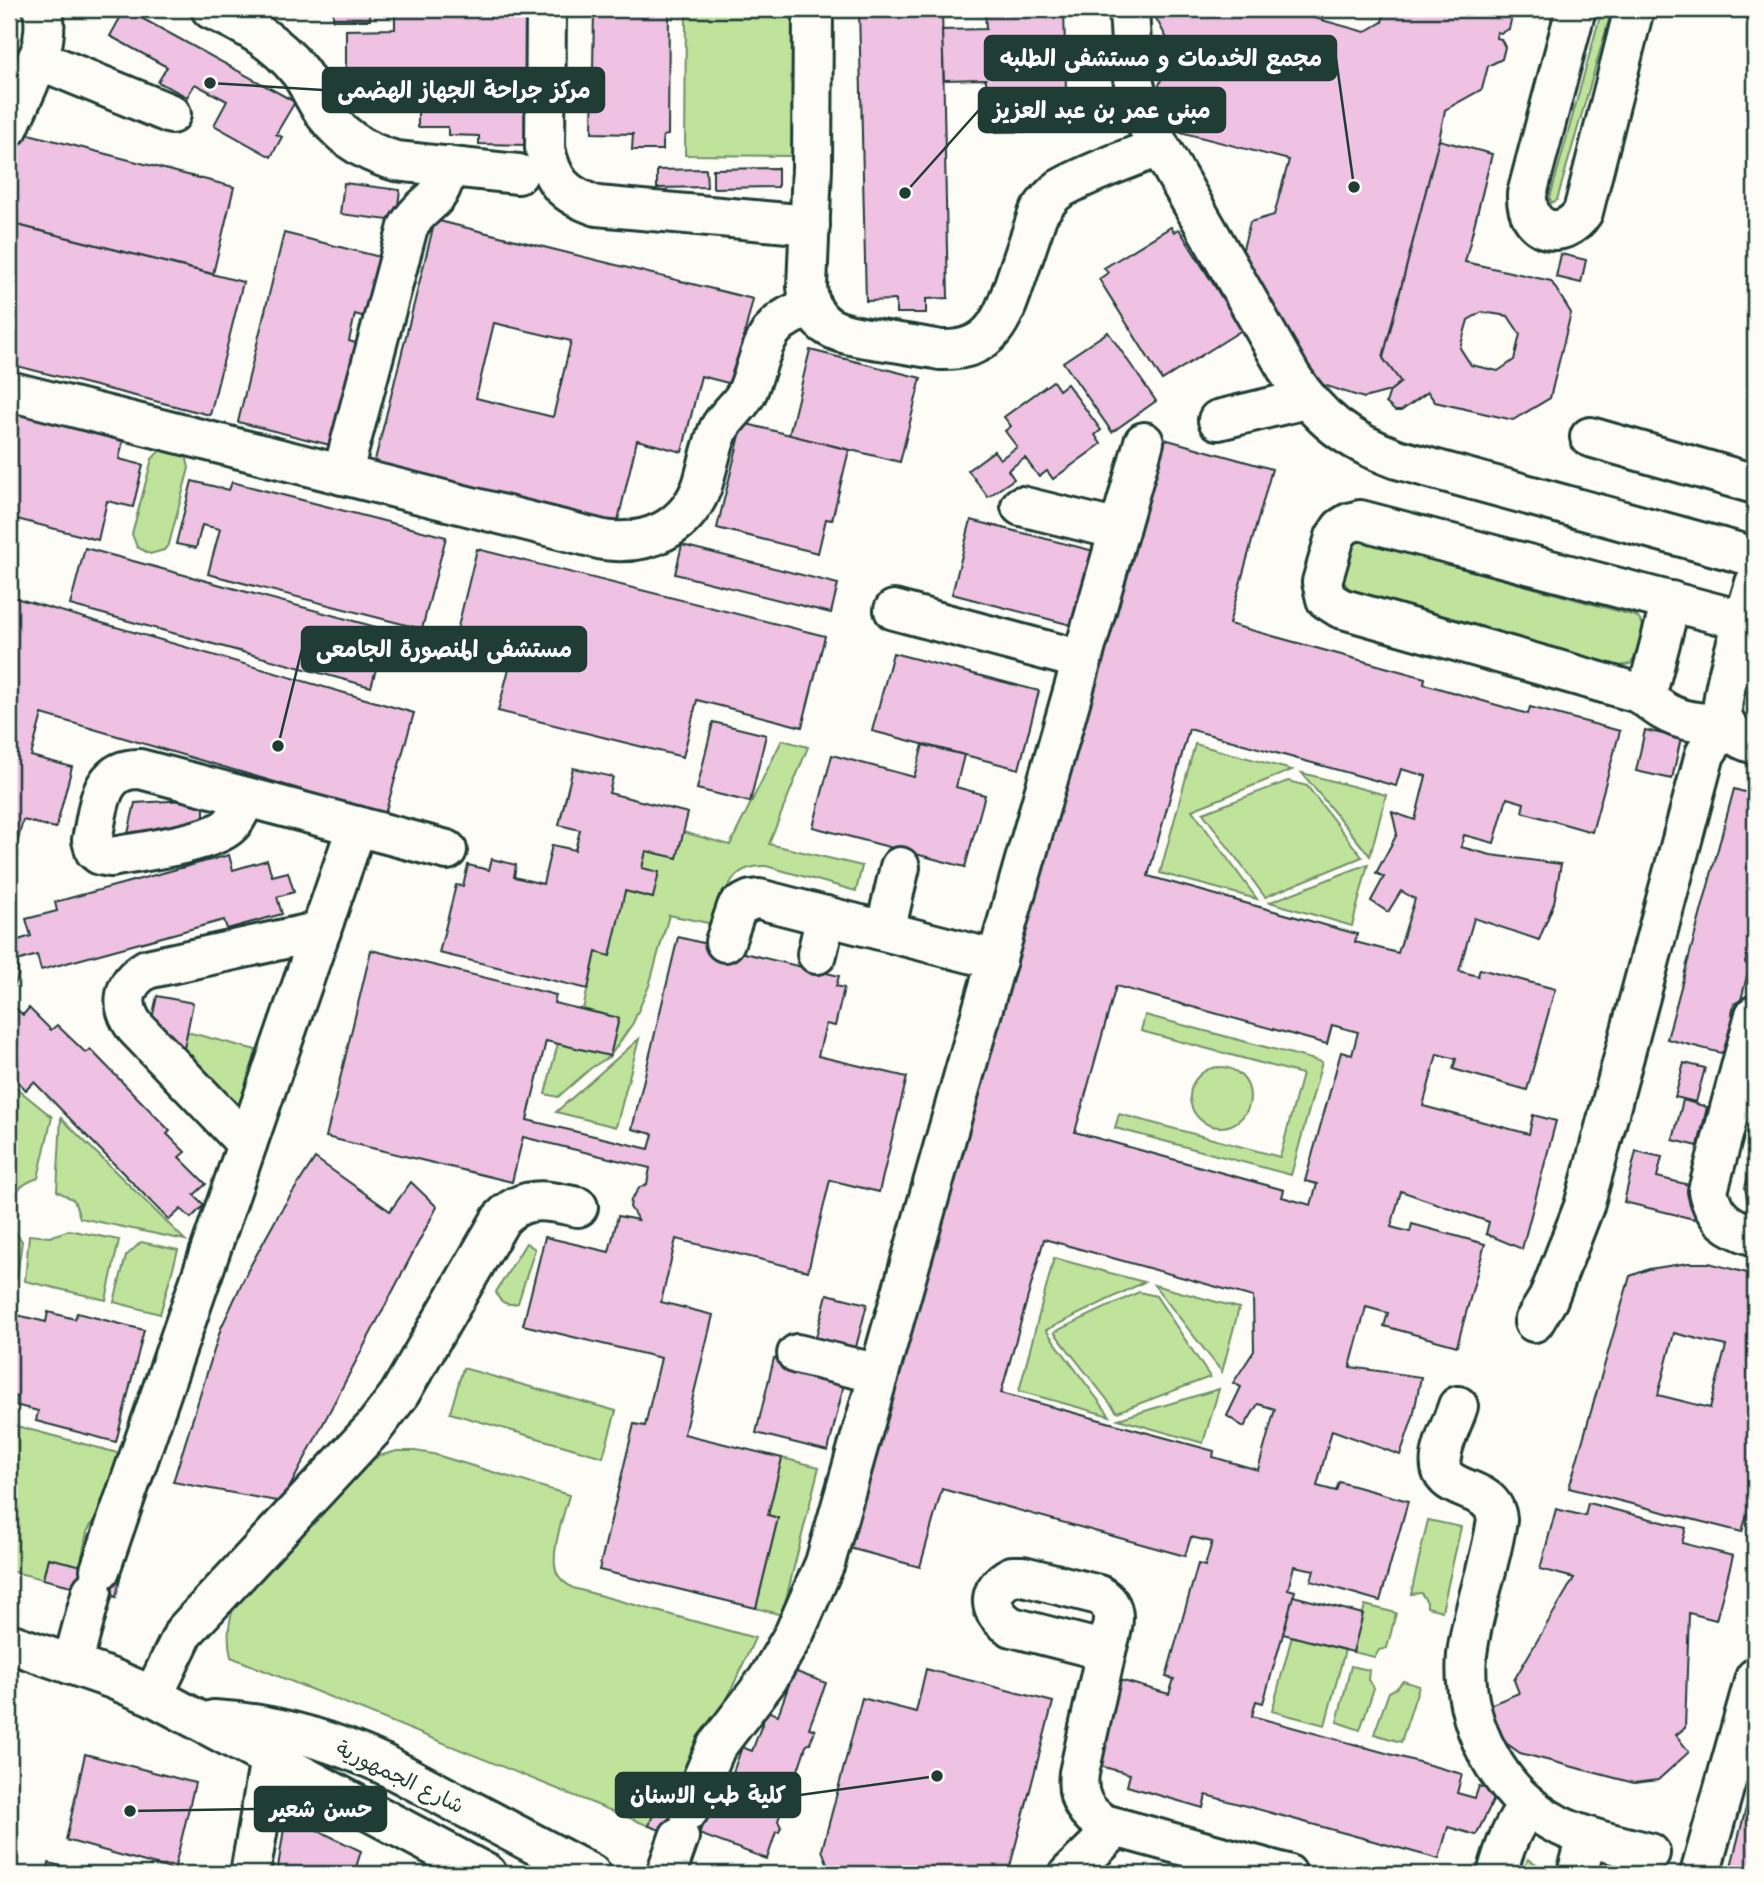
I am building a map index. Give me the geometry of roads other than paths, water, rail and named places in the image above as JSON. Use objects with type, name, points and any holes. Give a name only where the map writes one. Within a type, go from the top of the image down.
[{"type":"main road","points":[[9,127],[45,41],[46,23],[43,9]]},
{"type":"main road","points":[[211,9],[246,25],[276,47],[302,74],[329,121],[359,147],[396,161],[519,174]]},
{"type":"main road","points":[[546,9],[545,148],[549,169],[560,186],[577,200],[597,206],[810,225]]},
{"type":"main road","points":[[813,9],[807,287],[812,308],[826,326],[847,334],[940,350],[976,344],[986,338],[1002,320],[1035,222],[1047,202],[1059,190],[1073,183],[1158,147]]},
{"type":"main road","points":[[1129,9],[1135,96],[1141,114],[1306,399],[1325,419],[1371,450],[1397,459],[1755,557]]},
{"type":"main road","points":[[1576,9],[1527,194],[1526,205],[1530,215],[1537,224],[1547,229],[1569,228],[1583,212],[1634,9]]},
{"type":"main road","points":[[37,59],[171,114]]},
{"type":"main road","points":[[342,475],[408,227],[416,215],[439,194],[447,166]]},
{"type":"main road","points":[[9,391],[621,543],[656,536],[684,516],[695,502],[718,433],[746,395],[766,337],[786,317],[812,308]]},
{"type":"main road","points":[[1218,420],[1306,399]]},
{"type":"main road","points":[[1590,437],[1755,484]]},
{"type":"main road","points":[[666,1874],[716,1747],[768,1679],[806,1611],[825,1563],[1143,442]]},
{"type":"main road","points":[[1021,506],[1119,530]]},
{"type":"main road","points":[[1737,733],[1671,715],[1646,696],[1340,608],[1326,599],[1322,582],[1335,537],[1349,523],[1360,520],[1745,621]]},
{"type":"main road","points":[[1737,733],[1723,700],[1743,675],[1745,621],[1755,583]]},
{"type":"main road","points":[[1646,696],[1671,601]]},
{"type":"main road","points":[[894,610],[1082,660]]},
{"type":"main road","points":[[1534,1322],[1548,1299],[1584,1206],[1705,754],[1715,739],[1737,733]]},
{"type":"main road","points":[[245,797],[447,850]]},
{"type":"main road","points":[[72,1665],[96,1580],[357,826]]},
{"type":"main road","points":[[885,931],[900,867]]},
{"type":"main road","points":[[725,942],[737,907],[751,900],[759,900],[997,960]]},
{"type":"main road","points":[[817,954],[826,916]]},
{"type":"main road","points":[[247,1144],[135,1027],[128,1018],[125,995],[137,975],[148,970],[321,931]]},
{"type":"main road","points":[[1755,1015],[1708,1191],[1714,1212],[1721,1219],[1729,1226],[1755,1236]]},
{"type":"main road","points":[[152,1696],[184,1632],[393,1404],[501,1219],[509,1210],[529,1200],[578,1207]]},
{"type":"main road","points":[[797,1354],[879,1374]]},
{"type":"main road","points":[[1458,1406],[1441,1457],[1442,1471],[1457,1486],[1486,1497],[1496,1511],[1497,1519],[1467,1656],[1471,1708],[1483,1744],[1502,1775],[1529,1805],[1556,1824],[1587,1837],[1650,1853]]},
{"type":"main road","name":"شارع الجمهورية","points":[[9,1643],[152,1696],[488,1874]]},
{"type":"main road","points":[[1106,1651],[1078,1785],[1085,1808],[1104,1824],[1116,1828],[1241,1868],[1287,1874]]},
{"type":"main road","points":[[1700,1874],[1755,1678]]},
{"type":"main road","name":"شارع الجمهورية","points":[[197,1720],[235,1721],[273,1727],[346,1747],[591,1874]]},
{"type":"main road","points":[[250,1874],[270,1758]]},
{"type":"main road","points":[[1497,1874],[1509,1836],[1529,1805]]},
{"type":"main road","points":[[1069,1874],[1116,1828]]},
{"type":"main road","points":[[1577,1874],[1587,1837]]},
{"type":"place","name":"مركز جراحة الجهاز الهضمى","points":[[210,83]]},
{"type":"place","name":"مجمع الخدمات و مستشفى الطلبه","points":[[1354,187]]},
{"type":"place","name":"مبنى عمر بن عبد العزيز","points":[[905,193]]},
{"type":"place","name":"مستشفى المنصورة الجامعى","points":[[278,746]]},
{"type":"place","name":"كلية طب الاسنان","points":[[937,1776]]},
{"type":"place","name":"حسن شعير","points":[[130,1811]]}]
